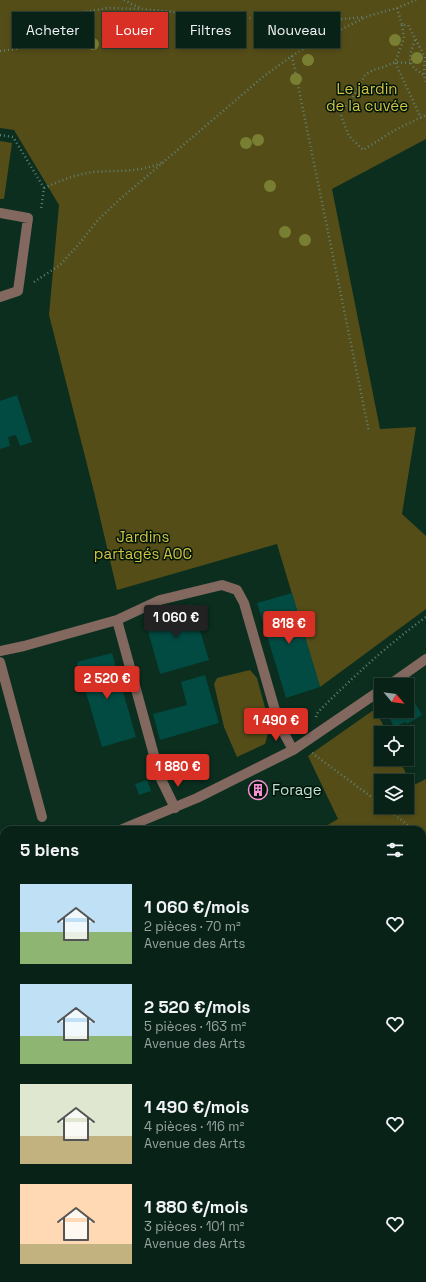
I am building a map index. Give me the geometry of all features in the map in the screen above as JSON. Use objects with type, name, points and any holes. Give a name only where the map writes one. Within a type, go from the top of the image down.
[{"type":"street","points":[[0,213],[28,218],[18,291],[0,297]]},
{"type":"street","points":[[0,651],[24,646],[117,620],[160,600],[222,585],[237,590],[244,603],[279,724],[297,748]]},
{"type":"street","points":[[117,620],[160,777],[175,808]]},
{"type":"street","points":[[399,678],[426,659]]},
{"type":"street","points":[[1,665],[42,817]]},
{"type":"street","points":[[130,826],[175,808],[250,773],[297,748],[374,695]]},
{"type":"path","points":[[124,0],[142,9]]},
{"type":"path","points":[[0,51],[16,49],[78,13],[107,8],[142,9],[300,21],[333,20],[368,16],[397,8],[416,0]]},
{"type":"path","points":[[397,8],[404,39],[395,62],[421,118]]},
{"type":"path","points":[[18,291],[60,265],[97,221],[119,200],[264,76],[306,47],[368,16]]},
{"type":"path","points":[[402,26],[408,25],[425,57],[426,83]]},
{"type":"path","points":[[416,39],[410,55],[410,63],[413,68],[425,75]]},
{"type":"path","points":[[292,56],[369,432]]},
{"type":"path","points":[[410,63],[395,62],[364,75],[353,97],[340,113],[349,136],[362,150],[395,130],[426,115]]},
{"type":"path","points":[[0,135],[13,137],[44,188],[39,219],[28,218]]},
{"type":"path","points":[[44,188],[65,179],[83,174],[138,170],[149,168],[165,161]]},
{"type":"path","points":[[315,719],[318,712],[344,686],[426,617]]},
{"type":"path","points":[[297,748],[374,799]]},
{"type":"path","points":[[394,814],[409,826]]},
{"type":"green space","points":[[0,0],[426,0],[426,139],[332,189],[380,429],[416,427],[402,514],[426,536],[426,609],[320,687],[277,544],[117,590],[49,315],[59,205],[14,130],[0,128]]},
{"type":"green space","points":[[0,141],[12,143],[4,199],[0,199]]},
{"type":"green space","points":[[250,670],[257,678],[270,726],[265,744],[237,757],[224,727],[214,684],[217,678]]},
{"type":"green space","points":[[374,710],[374,718],[380,718],[384,726],[374,726],[374,766],[402,766],[406,774],[374,774],[374,814],[414,814],[414,785],[426,779],[426,826],[326,826],[338,819],[308,756]]},
{"type":"building","points":[[17,395],[32,442],[20,446],[16,435],[8,437],[10,446],[0,449],[0,401]]},
{"type":"building","points":[[292,593],[320,687],[286,698],[257,603]]},
{"type":"building","points":[[192,604],[209,660],[160,674],[144,617]]},
{"type":"building","points":[[112,653],[136,737],[102,747],[77,662]]},
{"type":"building","points":[[205,675],[219,723],[160,740],[153,714],[187,705],[181,682]]},
{"type":"building","points":[[414,701],[422,715],[407,724],[406,722],[394,726],[390,718],[414,718]]},
{"type":"building","points":[[147,780],[151,791],[139,795],[135,784]]},
{"type":"building","name":"Forage","points":[[260,781],[266,793],[255,798],[250,787]]},
{"type":"place","name":"Forage","points":[[258,790]]},
{"type":"park label","name":"Le jardin de la cuvée","points":[[367,98]]},
{"type":"park label","name":"Jardins partagés AOC","points":[[143,546]]}]
